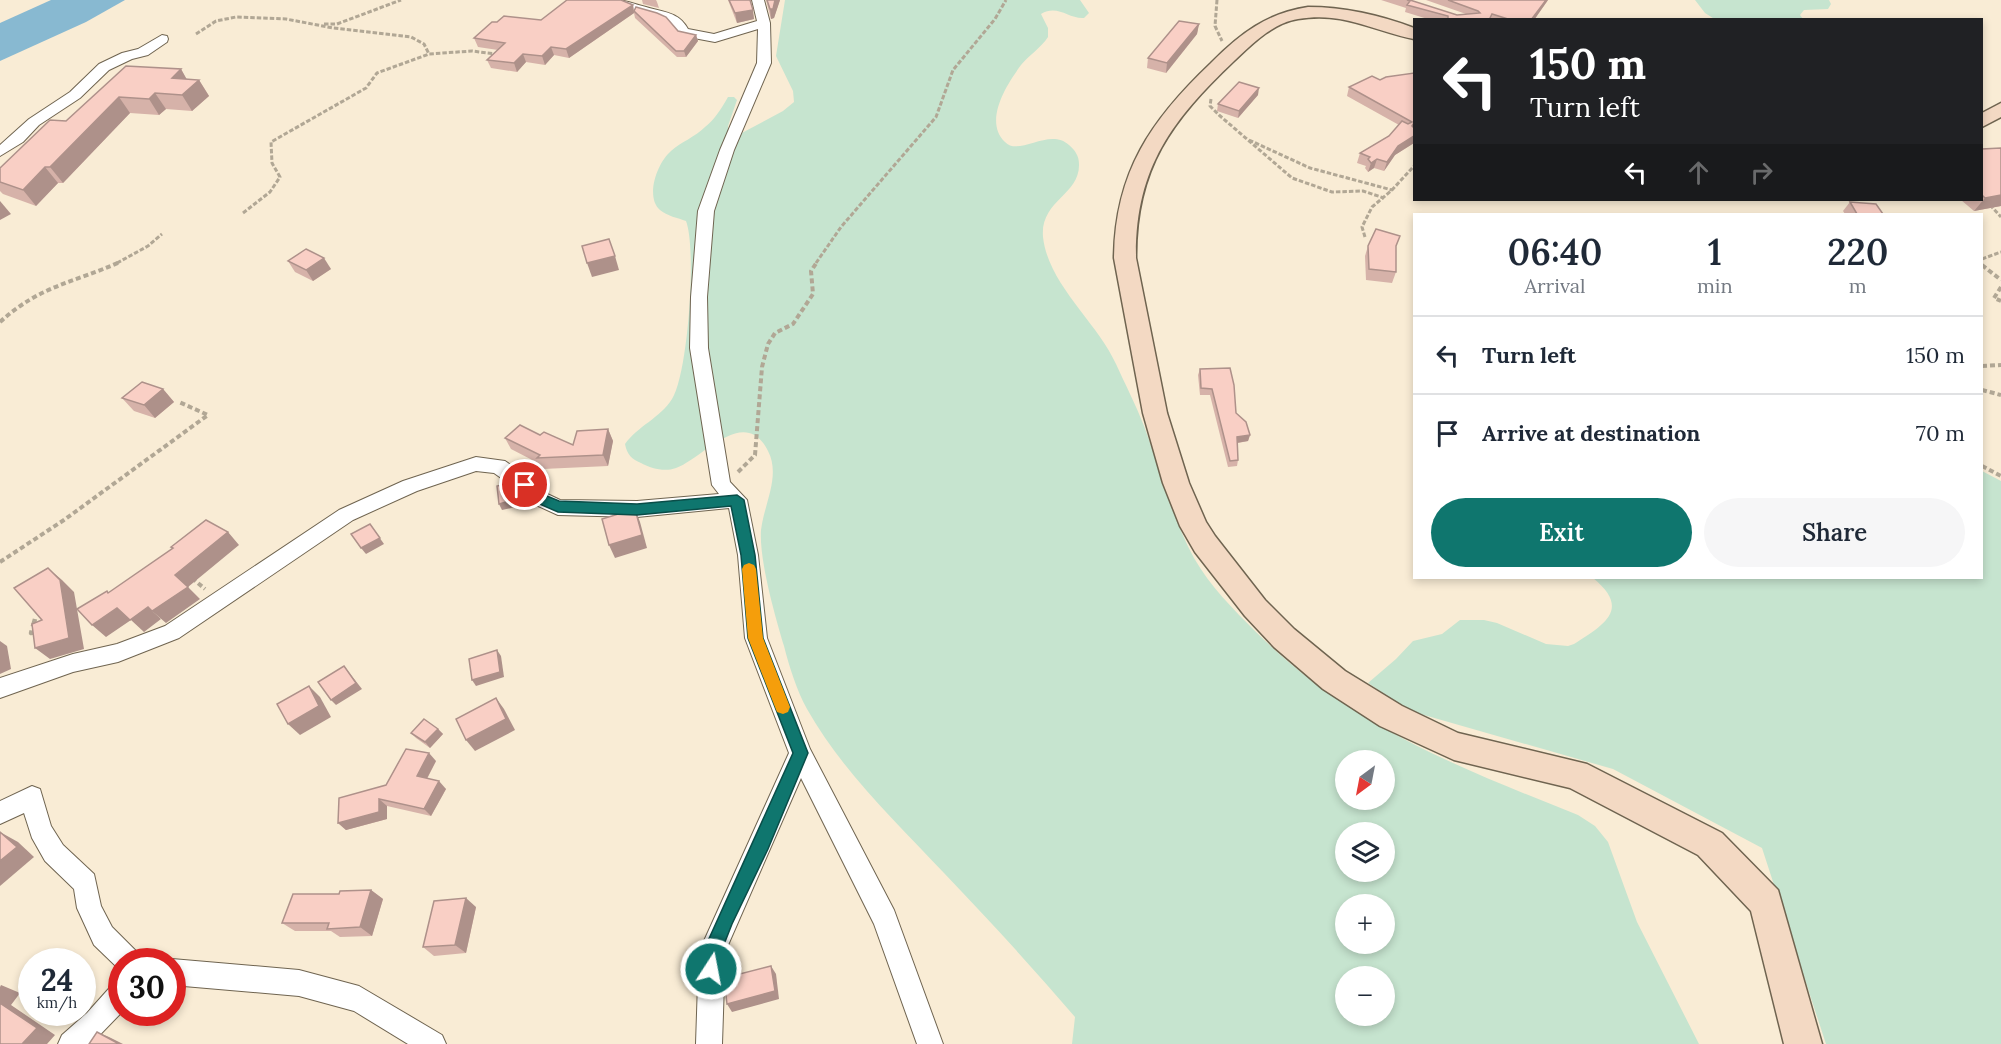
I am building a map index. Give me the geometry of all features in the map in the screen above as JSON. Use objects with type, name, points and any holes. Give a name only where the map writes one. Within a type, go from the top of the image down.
[{"type":"main road","points":[[1413,34],[1330,13],[1309,11],[1278,19],[1250,35],[1177,108],[1158,134],[1147,156],[1130,204],[1124,247],[1140,347],[1157,423],[1176,483],[1194,526],[1241,592],[1284,638],[1334,680],[1371,705],[1411,727],[1454,746],[1576,774],[1710,844],[1766,902],[1803,1044]]},
{"type":"main road","points":[[1983,120],[2001,109]]},
{"type":"street","points":[[619,0],[640,9],[673,17],[681,23],[683,32],[702,36],[715,38],[764,23]]},
{"type":"street","points":[[758,0],[764,23],[764,63],[727,150],[706,210],[699,297],[699,348],[729,492],[748,555],[756,638],[801,753],[885,919],[930,1044]]},
{"type":"street","points":[[0,152],[18,139],[34,122],[75,95],[104,67],[127,56],[143,52],[162,39]]},
{"type":"street","points":[[0,688],[73,663],[118,653],[172,632],[346,514],[410,486],[476,464],[498,466],[525,485],[532,495],[558,507],[637,509],[729,492]]},
{"type":"street","points":[[709,1044],[712,952],[801,753]]},
{"type":"street","points":[[0,813],[32,797],[40,830],[54,853],[85,883],[89,908],[103,936],[115,948]]},
{"type":"street","points":[[186,973],[299,983],[358,999],[433,1044]]},
{"type":"street","points":[[71,1044],[108,1009]]},
{"type":"path","points":[[314,24],[337,24],[401,0]]},
{"type":"path","points":[[729,492],[741,470],[754,455],[762,367],[768,344],[776,333],[793,324],[807,304],[813,294],[811,271],[841,227],[936,117],[943,106],[951,72],[994,22],[1006,0]]},
{"type":"path","points":[[1217,0],[1214,19],[1216,33],[1232,53]]},
{"type":"path","points":[[196,34],[216,21],[236,17],[286,19],[411,37],[424,44],[429,54]]},
{"type":"path","points":[[243,213],[270,192],[280,177],[272,163],[271,142],[366,88],[377,73],[429,54],[472,51],[506,55]]},
{"type":"path","points":[[1207,77],[1212,82],[1210,106],[1292,178],[1332,192],[1363,191],[1384,198]]},
{"type":"path","points":[[1243,137],[1310,168],[1392,190]]},
{"type":"path","points":[[1365,237],[1362,227],[1372,207],[1384,198],[1413,167]]},
{"type":"path","points":[[1983,199],[2001,217]]},
{"type":"path","points":[[0,322],[30,298],[99,271],[153,243],[162,234]]},
{"type":"path","points":[[1983,259],[2001,252]]},
{"type":"path","points":[[1983,266],[2001,280]]},
{"type":"path","points":[[2001,286],[1994,298],[2001,301]]},
{"type":"path","points":[[1983,366],[2001,364]]},
{"type":"path","points":[[1983,390],[2001,395]]},
{"type":"path","points":[[0,561],[73,513],[208,415],[178,402]]},
{"type":"path","points":[[1983,467],[2001,476]]},
{"type":"path","points":[[189,577],[197,581],[218,602]]},
{"type":"path","points":[[35,619],[31,633],[42,630]]},
{"type":"green space","points":[[785,0],[1080,0],[1089,13],[1084,18],[1058,11],[1047,11],[1041,14],[1048,28],[1048,37],[1021,65],[1004,92],[999,103],[996,124],[1005,142],[1011,146],[1053,139],[1061,140],[1075,151],[1079,164],[1078,175],[1053,206],[1044,225],[1043,237],[1047,254],[1063,287],[1108,348],[1116,364],[1141,418],[1173,509],[1194,558],[1230,606],[1292,665],[1329,694],[1407,741],[1448,761],[1578,815],[1595,826],[1608,842],[1637,922],[1699,1044],[1072,1044],[1075,1017],[994,926],[870,795],[836,753],[803,702],[788,662],[762,557],[761,530],[773,470],[768,451],[759,438],[748,433],[736,433],[710,446],[686,463],[667,470],[645,465],[630,456],[626,448],[625,444],[630,438],[661,412],[672,399],[678,385],[686,339],[691,283],[689,236],[686,221],[660,210],[653,197],[655,180],[661,163],[671,151],[712,121],[728,97],[734,97],[737,100],[728,126],[728,133],[738,135],[783,111],[794,102],[793,91],[776,56]]},
{"type":"green space","points":[[1695,0],[1829,0],[1831,4],[1828,9],[1804,10],[1800,15],[1802,18],[1713,18],[1705,13]]},
{"type":"green space","points":[[1983,472],[2001,481],[2001,1044],[1826,1044],[1762,848],[1613,769],[1410,711],[1368,683],[1413,641],[1442,634],[1460,620],[1484,620],[1497,623],[1546,644],[1568,646],[1574,644],[1604,623],[1609,615],[1612,607],[1604,589],[1594,579],[1983,579]]},
{"type":"water","points":[[51,0],[125,0],[86,22],[0,61],[0,23]]},
{"type":"building","points":[[567,0],[621,0],[633,5],[566,49],[551,47],[542,56],[523,54],[514,63],[487,60],[505,43],[474,38],[492,22],[497,22],[504,16],[541,20]]},
{"type":"building","points":[[729,0],[750,0],[753,10],[735,13]]},
{"type":"building","points":[[767,0],[775,0],[773,9],[770,9]]},
{"type":"building","points":[[1407,0],[1457,15],[1480,13],[1448,0],[1546,0],[1532,18],[1505,18],[1492,14],[1490,18],[1448,18],[1448,16],[1407,5],[1410,1]]},
{"type":"building","points":[[636,7],[666,17],[678,31],[696,35],[684,51],[676,51],[634,11]]},
{"type":"building","points":[[1179,21],[1199,24],[1167,63],[1148,58]]},
{"type":"building","points":[[126,66],[181,69],[172,78],[199,80],[182,95],[155,93],[149,99],[119,97],[50,167],[45,167],[23,190],[0,182],[0,168],[50,120],[66,121]]},
{"type":"building","points":[[1413,73],[1413,137],[1398,146],[1387,162],[1377,159],[1371,163],[1368,159],[1370,157],[1360,153],[1389,136],[1402,121],[1408,124],[1412,122],[1349,87],[1372,76],[1380,80]]},
{"type":"building","points":[[1239,82],[1259,88],[1239,111],[1218,104]]},
{"type":"building","points":[[2001,148],[2001,195],[1985,198],[1983,196],[1983,149]]},
{"type":"building","points":[[1850,202],[1876,204],[1882,213],[1856,213]]},
{"type":"building","points":[[1376,229],[1400,236],[1396,246],[1396,272],[1369,269],[1368,246]]},
{"type":"building","points":[[609,239],[615,256],[587,263],[582,246]]},
{"type":"building","points":[[306,249],[324,258],[306,270],[288,261]]},
{"type":"building","points":[[1230,368],[1236,413],[1246,422],[1250,435],[1237,437],[1238,460],[1230,461],[1212,389],[1201,388],[1200,369]]},
{"type":"building","points":[[142,382],[163,389],[144,405],[122,398]]},
{"type":"building","points":[[520,425],[540,435],[544,432],[573,445],[577,431],[608,429],[603,455],[537,458],[540,455],[505,438]]},
{"type":"building","points":[[509,483],[515,488],[516,499],[499,504],[497,486]]},
{"type":"building","points":[[635,509],[642,535],[609,545],[602,519]]},
{"type":"building","points":[[206,520],[228,532],[175,575],[188,587],[152,611],[148,607],[130,620],[117,608],[92,625],[77,609],[107,591],[108,593],[173,548],[171,547]]},
{"type":"building","points":[[370,524],[380,538],[361,548],[351,534]]},
{"type":"building","points":[[48,568],[60,580],[69,638],[35,648],[32,624],[42,620],[14,588]]},
{"type":"building","points":[[497,650],[500,672],[472,680],[469,659]]},
{"type":"building","points":[[344,666],[356,683],[331,700],[318,682]]},
{"type":"building","points":[[309,686],[319,706],[288,724],[277,704]]},
{"type":"building","points":[[496,698],[506,719],[466,740],[456,719]]},
{"type":"building","points":[[424,719],[438,729],[425,742],[411,733]]},
{"type":"building","points":[[406,749],[429,753],[417,776],[439,781],[424,809],[379,799],[379,812],[338,823],[339,798],[386,785]]},
{"type":"building","points":[[0,832],[17,847],[0,861]]},
{"type":"building","points":[[371,890],[360,927],[327,929],[329,923],[282,923],[293,894],[339,894],[340,891]]},
{"type":"building","points":[[466,898],[455,945],[423,947],[434,901]]},
{"type":"building","points":[[771,966],[775,991],[727,1004],[724,978]]},
{"type":"building","points":[[0,1003],[18,1015],[18,1026],[37,1028],[22,1044],[0,1044]]},
{"type":"building","points":[[97,1032],[119,1044],[89,1044]]},
{"type":"slow traffic","points":[[749,569],[756,638],[783,707]]},
{"type":"route","points":[[525,485],[532,495],[558,507],[637,509],[737,500],[748,555],[756,638],[801,753],[726,918],[712,952],[711,969]]}]
